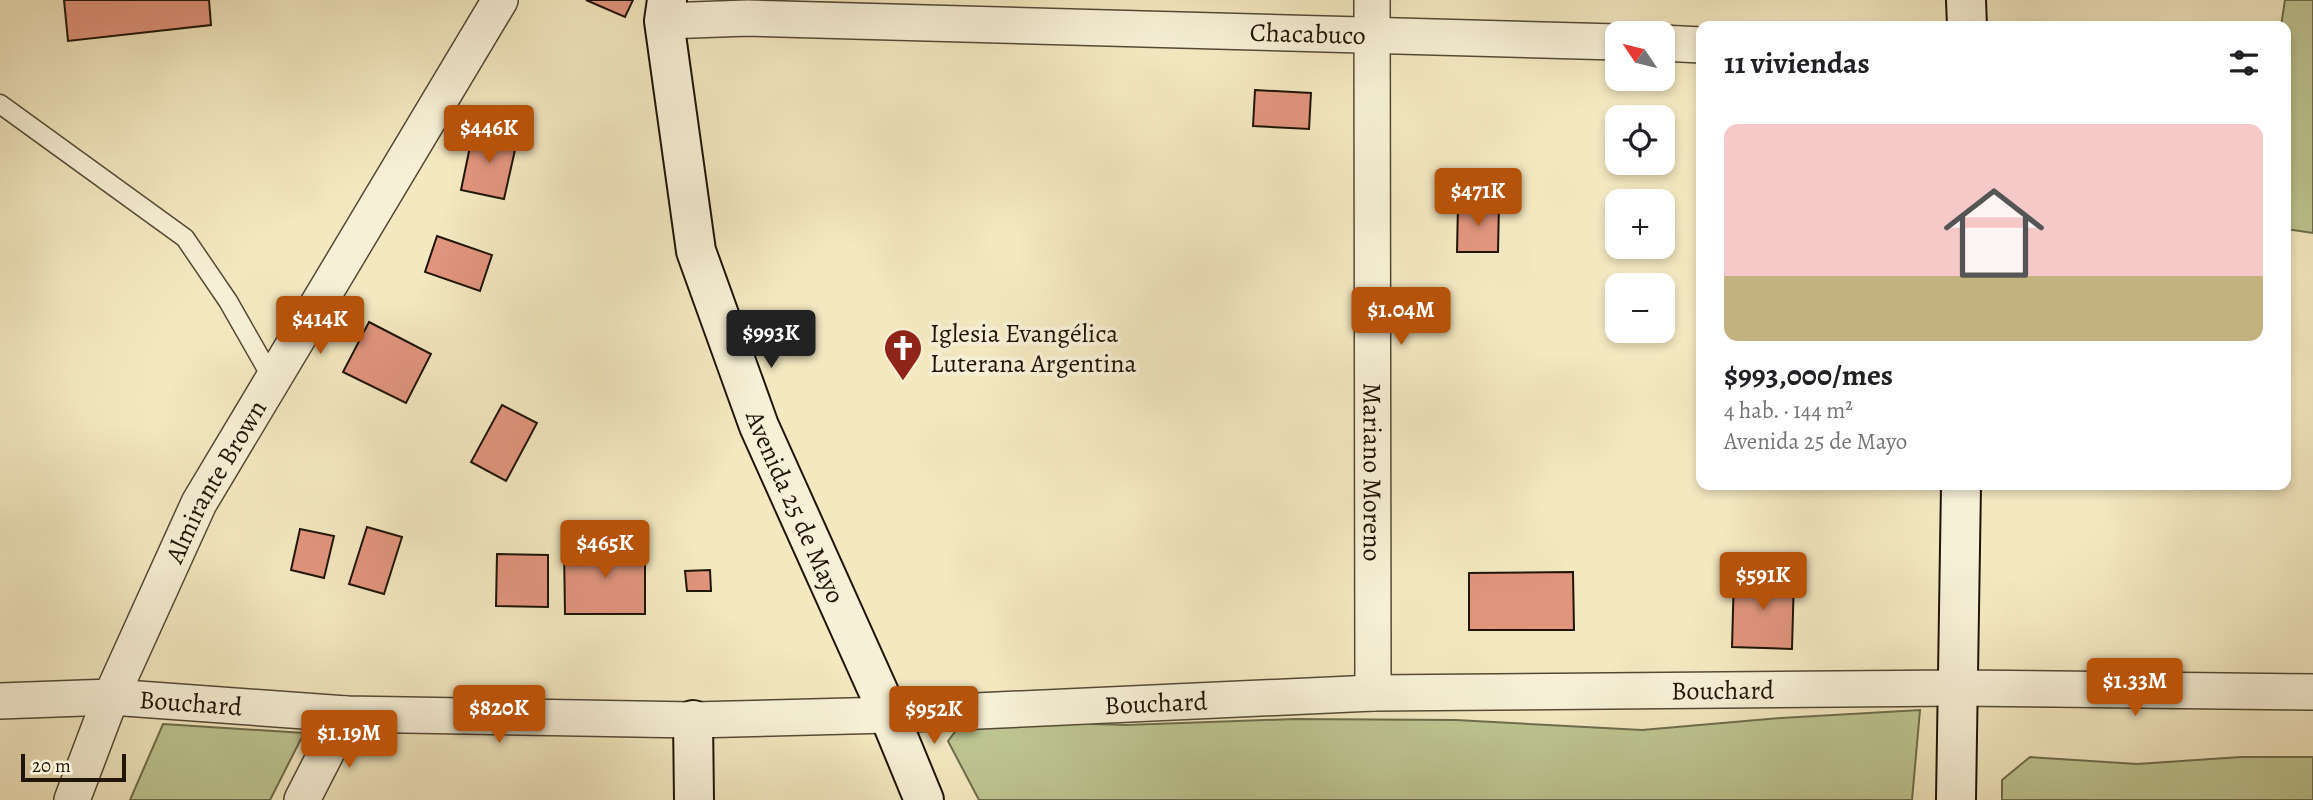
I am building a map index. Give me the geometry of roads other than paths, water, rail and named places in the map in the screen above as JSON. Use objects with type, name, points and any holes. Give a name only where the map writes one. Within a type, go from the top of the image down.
[{"type":"main road","points":[[1966,0],[1967,21]]},
{"type":"main road","name":"Avenida 25 de Mayo","points":[[665,10],[696,251],[760,426],[924,800]]},
{"type":"main road","points":[[1956,800],[1961,490]]},
{"type":"main road","points":[[693,720],[694,800]]},
{"type":"street","name":"Almirante Brown","points":[[72,800],[111,697],[199,503],[500,0]]},
{"type":"street","name":"Mariano Moreno","points":[[1373,0],[1373,693]]},
{"type":"street","name":"Chacabuco","points":[[665,10],[748,18],[1605,42]]},
{"type":"street","points":[[1675,44],[1696,45]]},
{"type":"street","name":"Bouchard","points":[[0,701],[111,697],[346,714],[693,720],[889,715],[1373,693],[1958,688],[2313,692]]},
{"type":"street","points":[[302,800],[346,714]]},
{"type":"lane","points":[[0,104],[185,238],[229,301],[273,380]]},
{"type":"place","name":"Iglesia Evangélica Luterana Argentina","points":[[903,382]]}]
